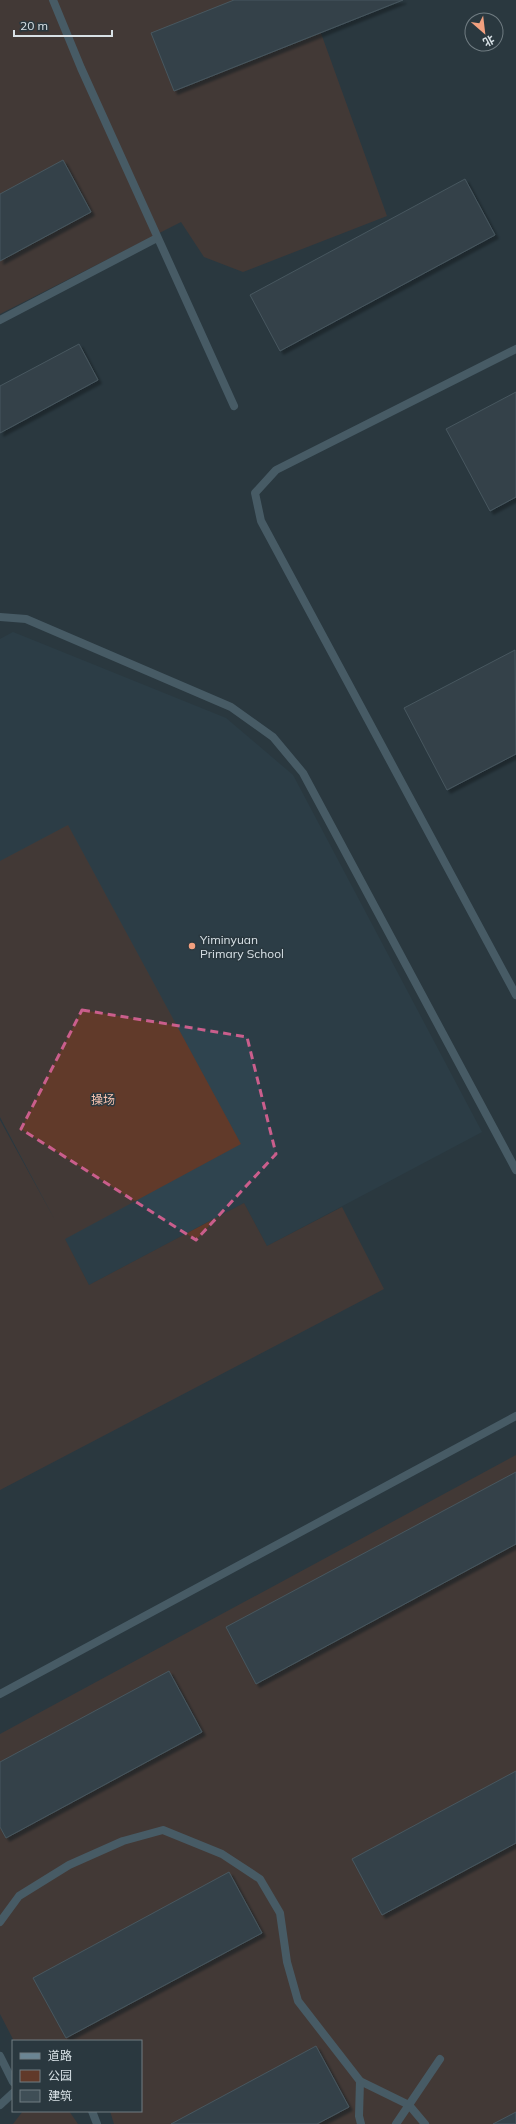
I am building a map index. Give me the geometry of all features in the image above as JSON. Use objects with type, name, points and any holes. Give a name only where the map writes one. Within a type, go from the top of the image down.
[{"type":"street","points":[[53,0],[81,68],[234,406]]},
{"type":"street","points":[[0,320],[158,238]]},
{"type":"street","points":[[516,349],[276,470],[255,493],[261,521],[516,995]]},
{"type":"street","points":[[0,616],[26,619],[231,707],[272,737],[303,773],[516,1170]]},
{"type":"street","points":[[0,1694],[516,1416]]},
{"type":"street","points":[[0,1922],[19,1896],[69,1865],[123,1841],[163,1830],[222,1854],[260,1879],[280,1913],[287,1962],[298,2001],[360,2081],[409,2105],[425,2124]]},
{"type":"street","points":[[0,2056],[12,2080]]},
{"type":"street","points":[[396,2124],[440,2059]]},
{"type":"street","points":[[360,2081],[360,2124]]},
{"type":"street","points":[[0,2105],[12,2094]]},
{"type":"street","points":[[92,2112],[97,2124]]},
{"type":"highlighted area","points":[[82,1010],[247,1037],[276,1154],[196,1240],[21,1129]]},
{"type":"shaded area","name":"Yiminyuan Primary School","points":[[13,632],[226,718],[293,775],[482,1132],[267,1246],[244,1203],[89,1285],[0,1117],[0,639]]},
{"type":"green space","points":[[0,0],[309,0],[387,216],[243,272],[204,257],[181,222],[0,314]]},
{"type":"green space","name":"操场","points":[[68,825],[241,1144],[65,1239],[89,1285],[244,1203],[267,1246],[342,1207],[384,1289],[0,1490],[0,1120],[56,1222],[0,1117],[0,861]]},
{"type":"green space","points":[[516,1455],[516,2124],[114,2124],[110,2112],[142,2112],[142,2040],[13,2040],[0,2014],[0,1734]]},
{"type":"green space","points":[[22,2112],[70,2112],[78,2124],[13,2124]]},
{"type":"building","points":[[234,0],[403,0],[174,91],[151,33]]},
{"type":"building","points":[[63,160],[91,212],[0,261],[0,194]]},
{"type":"building","points":[[465,179],[495,235],[280,351],[250,295]]},
{"type":"building","points":[[79,344],[98,380],[0,433],[0,386]]},
{"type":"building","points":[[516,392],[516,497],[490,511],[446,429]]},
{"type":"building","points":[[515,650],[516,754],[447,790],[404,708]]},
{"type":"building","points":[[516,1472],[516,1544],[256,1684],[226,1627]]},
{"type":"building","points":[[169,1671],[202,1732],[6,1838],[0,1827],[0,1762]]},
{"type":"building","points":[[516,1771],[516,1843],[382,1915],[352,1859]]},
{"type":"building","points":[[229,1872],[262,1933],[66,2038],[33,1978]]},
{"type":"building","points":[[316,2046],[349,2107],[317,2124],[171,2124]]},
{"type":"building","points":[[516,2112],[516,2124],[493,2124]]},
{"type":"place","name":"Yiminyuan Primary School","points":[[192,946]]}]
